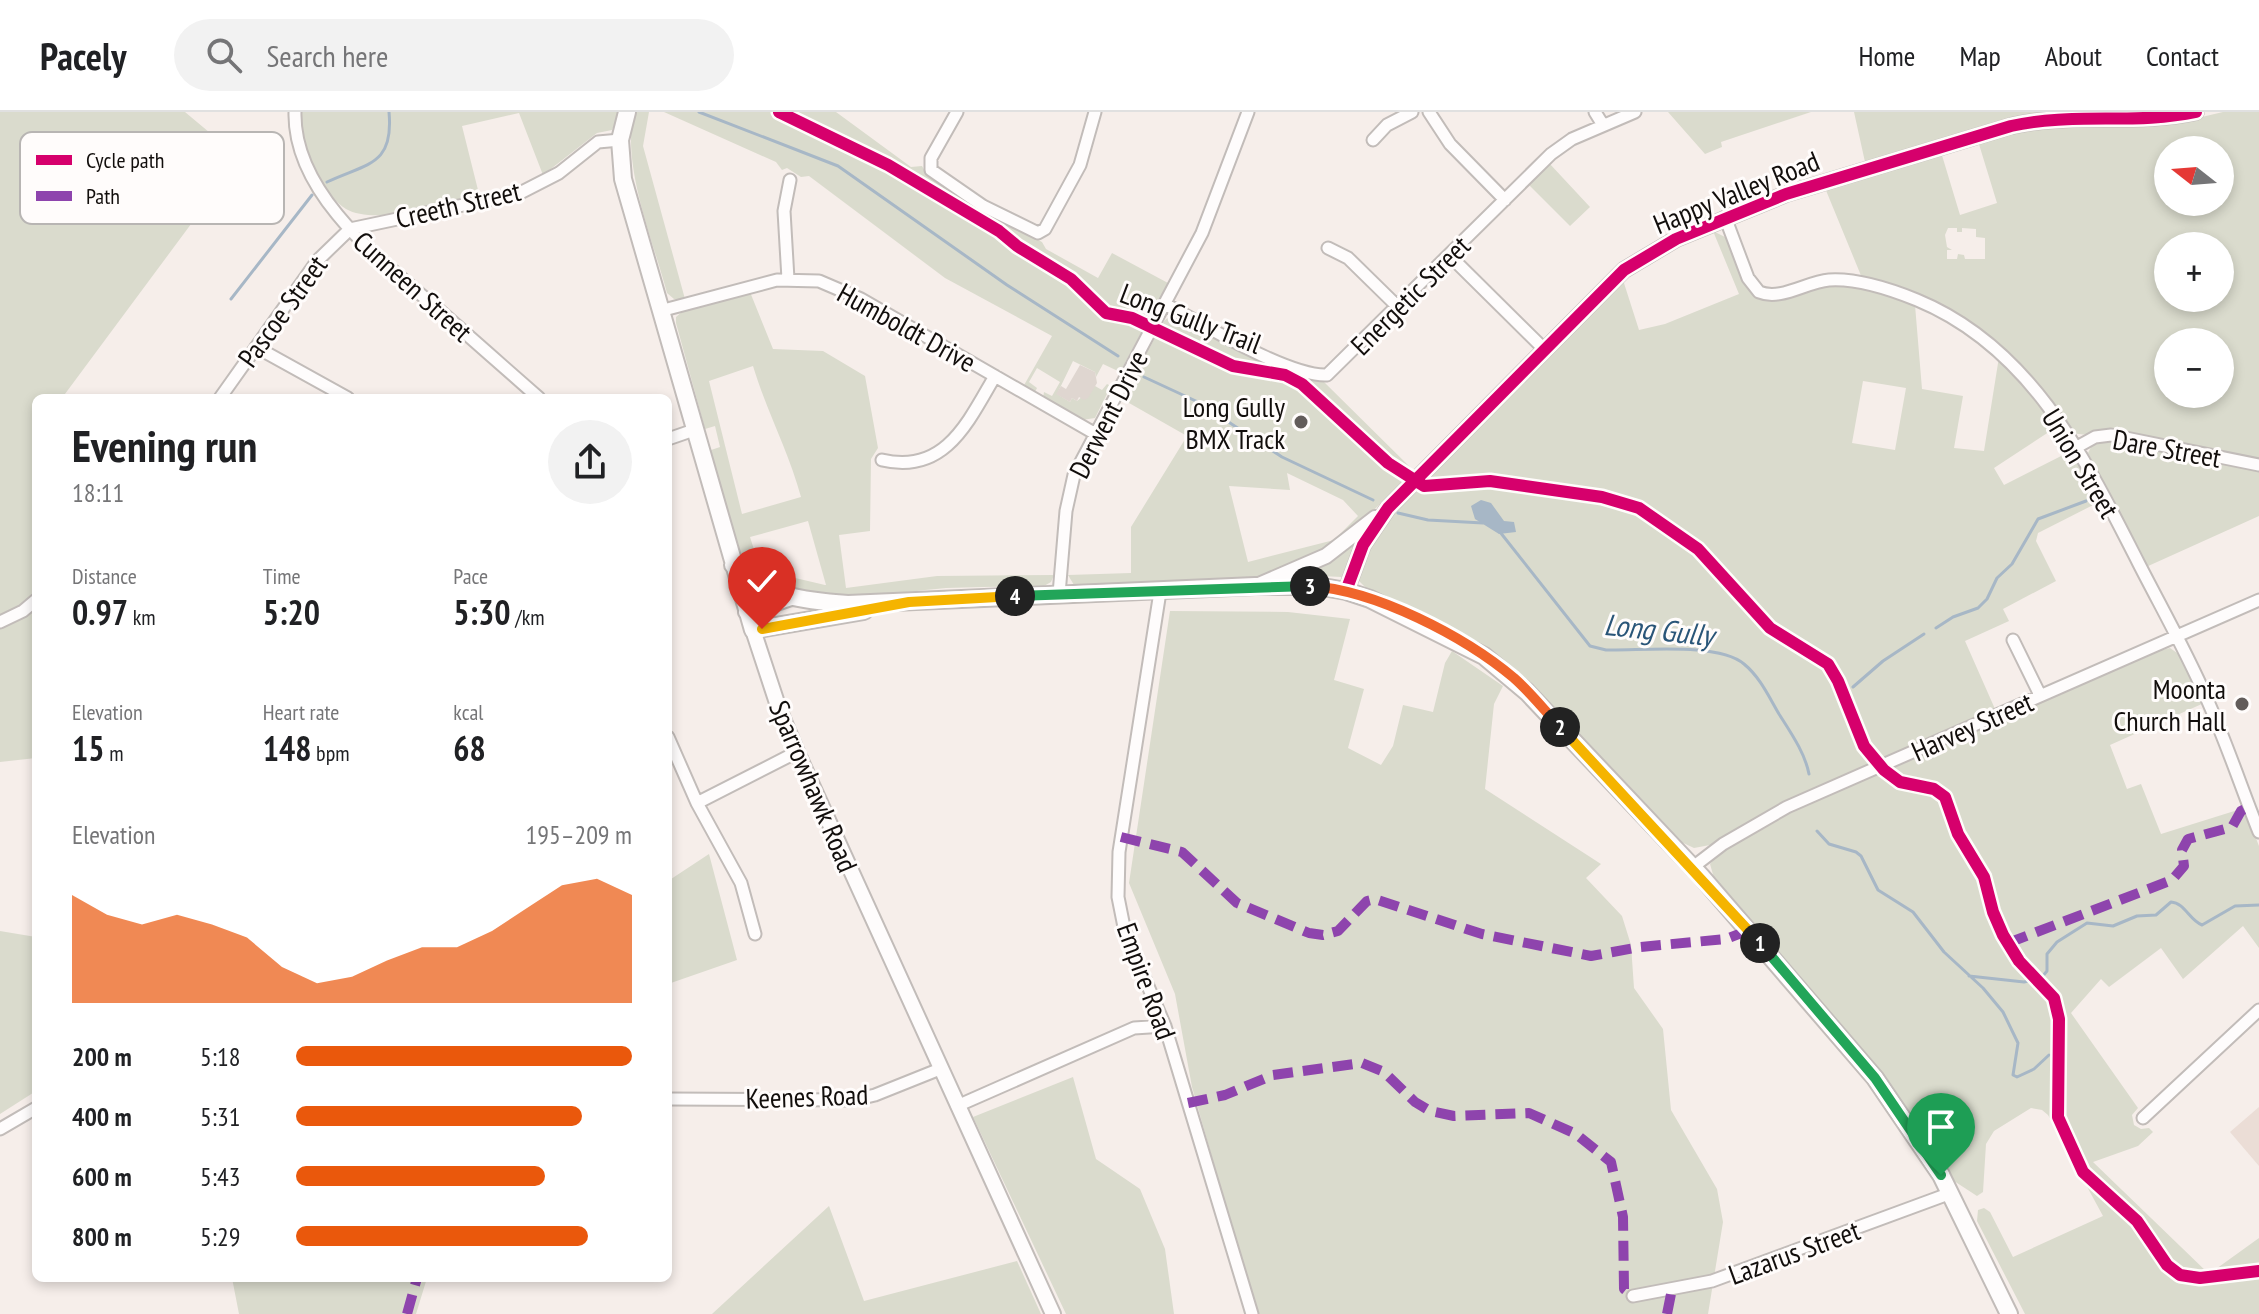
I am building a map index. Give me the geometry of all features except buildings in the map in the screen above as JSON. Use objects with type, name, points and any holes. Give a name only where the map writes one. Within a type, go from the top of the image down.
[{"type":"main road","points":[[620,140],[627,112]]},
{"type":"main road","name":"Sparrowhawk Road","points":[[620,140],[623,179],[753,630]]},
{"type":"main road","points":[[733,565],[758,585],[791,597],[848,604],[1255,586],[1303,586],[1346,591],[1429,626],[1499,667],[1533,698],[1693,867],[1875,1078],[1921,1142],[1951,1193],[2009,1314]]},
{"type":"main road","points":[[747,612],[791,597]]},
{"type":"main road","points":[[753,630],[909,602]]},
{"type":"street","name":"Cunneen Street","points":[[295,112],[297,138],[305,162],[350,229],[376,256],[534,394]]},
{"type":"street","points":[[957,112],[929,165],[933,172],[970,198],[1038,233],[1045,229],[1080,165],[1095,112]]},
{"type":"street","name":"Derwent Drive","points":[[1059,594],[1068,497],[1074,475],[1202,233],[1248,112]]},
{"type":"street","points":[[1373,140],[1387,125],[1412,112]]},
{"type":"street","points":[[1429,112],[1450,144],[1505,200]]},
{"type":"street","points":[[1595,112],[1603,125]]},
{"type":"street","name":"Energetic Street","points":[[1165,304],[1249,349],[1324,375],[1334,371],[1551,154],[1603,125],[1635,112]]},
{"type":"street","name":"Happy Valley Road","points":[[1346,591],[1363,545],[1388,508],[1634,262],[1661,246],[1725,217],[1831,179],[2011,126],[2049,120],[2169,116],[2196,112]]},
{"type":"street","name":"Creeth Street","points":[[350,229],[520,193],[551,178],[598,142],[620,140]]},
{"type":"street","points":[[788,279],[784,211],[790,180]]},
{"type":"street","name":"Union Street","points":[[1725,217],[1752,285],[1759,292],[1771,295],[1818,281],[1852,281],[1903,294],[1937,309],[1971,330],[2003,355],[2045,401],[2077,447],[2176,636],[2212,710],[2259,831]]},
{"type":"street","name":"Pascoe Street","points":[[223,394],[317,261],[350,229]]},
{"type":"street","points":[[1328,248],[1348,258],[1398,307]]},
{"type":"street","points":[[1449,255],[1544,349]]},
{"type":"street","name":"Humboldt Drive","points":[[660,311],[788,279],[809,279],[841,289],[1094,433]]},
{"type":"street","points":[[256,347],[341,394]]},
{"type":"street","points":[[882,460],[912,462],[941,452],[964,428],[995,376]]},
{"type":"street","points":[[672,438],[694,430]]},
{"type":"street","name":"Dare Street","points":[[2077,447],[2095,437],[2111,435],[2259,465]]},
{"type":"street","points":[[1255,586],[1326,556],[1388,508]]},
{"type":"street","name":"Empire Road","points":[[1160,592],[1119,852],[1118,897],[1125,932],[1165,1026],[1252,1314]]},
{"type":"street","name":"Harvey Street","points":[[1693,867],[1723,844],[1787,807],[2259,600]]},
{"type":"street","points":[[0,622],[32,602]]},
{"type":"street","name":"Sparrowhawk Road","points":[[753,630],[797,752],[1053,1314]]},
{"type":"street","points":[[2013,640],[2040,695]]},
{"type":"street","points":[[672,746],[697,803],[741,883],[755,934]]},
{"type":"street","points":[[697,803],[797,752]]},
{"type":"street","points":[[2143,1118],[2259,1010]]},
{"type":"street","points":[[957,1106],[1134,1028],[1165,1026]]},
{"type":"street","name":"Keenes Road","points":[[672,1099],[854,1100],[875,1095],[940,1069]]},
{"type":"street","points":[[0,1129],[32,1110]]},
{"type":"street","name":"Lazarus Street","points":[[1633,1296],[1712,1281],[1951,1193]]},
{"type":"shaded area","points":[[0,112],[185,112],[209,132],[20,132],[20,224],[191,224],[65,394],[32,394],[32,758],[0,762]]},
{"type":"shaded area","points":[[301,112],[620,112],[612,130],[597,133],[543,175],[519,113],[462,126],[480,198],[412,212],[375,215],[346,209],[321,182],[305,148]]},
{"type":"shaded area","points":[[634,112],[649,112],[643,146],[685,299],[674,299],[667,293],[640,202],[632,155]]},
{"type":"shaded area","points":[[664,112],[836,112],[911,167],[922,166],[926,173],[971,205],[1042,242],[1046,249],[1098,278],[1112,253],[1168,283],[1120,372],[1103,364],[1096,377],[1095,372],[1073,361],[1057,394],[1070,402],[1072,398],[1077,401],[1095,386],[1102,390],[1107,384],[1111,386],[1095,418],[1082,420],[1043,398],[1044,392],[1052,396],[1060,382],[1037,368],[1029,382],[1037,388],[1035,392],[1023,387],[1052,336],[945,278],[809,176],[801,177],[787,168],[782,170],[776,162]]},
{"type":"shaded area","points":[[1668,112],[1811,112],[1721,142],[1722,147],[1705,154]]},
{"type":"shaded area","points":[[1854,112],[2092,112],[2019,118],[1865,162]]},
{"type":"shaded area","points":[[2223,112],[2259,112],[2259,460],[2117,430],[2075,433],[2026,370],[1990,337],[1930,302],[1862,278],[1825,188],[1941,152],[1960,215],[1997,203],[1978,141],[2049,126],[2189,120]],"holes":[[[1948,228],[1957,228],[1957,232],[1962,232],[1962,228],[1976,229],[1976,237],[1985,238],[1985,259],[1965,259],[1964,255],[1958,254],[1957,259],[1947,259],[1947,250],[1952,250],[1947,247],[1945,235]]]},
{"type":"shaded area","points":[[1549,163],[1590,207],[1570,226],[1528,184]]},
{"type":"shaded area","points":[[1713,231],[1727,238],[1744,282],[1760,299],[1775,300],[1812,287],[1838,285],[1877,292],[1915,305],[1922,389],[1963,396],[1954,448],[1984,451],[1999,357],[2058,426],[1994,468],[2004,485],[2073,450],[2101,501],[2038,533],[2036,541],[2056,581],[2003,609],[2009,621],[1965,641],[1995,709],[1796,797],[1710,845],[1694,848],[1679,841],[1510,665],[1448,627],[1367,589],[1358,577],[1369,547],[1393,511],[1623,280],[1639,330],[1665,324],[1739,294]],"holes":[[[1863,381],[1906,388],[1895,450],[1852,443]]]},
{"type":"shaded area","points":[[750,292],[773,349],[823,351],[865,376],[878,448],[871,459],[870,531],[839,535],[846,588],[937,576],[1054,575],[1051,582],[1044,586],[946,588],[838,596],[781,589],[759,578],[743,562],[729,525],[711,450],[720,447],[715,426],[705,429],[676,323],[676,317],[684,310]],"holes":[[[753,366],[801,497],[742,514],[709,381]],[[808,521],[826,585],[774,573],[759,565],[750,537]]]},
{"type":"shaded area","points":[[1170,316],[1179,317],[1250,355],[1324,382],[1414,471],[1341,542],[1267,576],[1132,585],[1074,585],[1068,575],[1131,573],[1131,527],[1187,436],[1122,399],[1164,321]],"holes":[[[1287,473],[1343,500],[1358,516],[1334,540],[1248,562],[1229,486],[1290,490]]]},
{"type":"shaded area","points":[[2112,440],[2259,470],[2259,516],[2146,567],[2088,453],[2093,443]]},
{"type":"shaded area","points":[[1358,540],[1342,577],[1299,575]]},
{"type":"shaded area","points":[[1170,611],[1288,612],[1350,619],[1334,680],[1364,689],[1348,748],[1381,765],[1393,746],[1403,705],[1433,712],[1445,663],[1452,651],[1503,686],[1494,704],[1485,789],[1601,864],[1586,878],[1622,916],[1631,945],[1634,988],[1663,1029],[1671,1110],[1717,1189],[1723,1222],[1708,1314],[1244,1314],[1234,1235],[1192,1087],[1175,994],[1129,883]]},
{"type":"shaded area","points":[[2170,648],[2180,655],[2204,703],[2110,745],[2127,789],[2141,784],[2161,834],[2244,808],[2259,846],[2259,948],[2243,926],[2183,979],[2161,948],[2109,987],[2101,979],[2071,1013],[2138,1108],[2132,1115],[2134,1125],[2153,1132],[2138,1146],[2093,1162],[2209,1274],[2259,1238],[2259,1314],[2025,1314],[1977,1221],[1978,1210],[1984,1208],[1990,1212],[2013,1257],[2103,1216],[2048,1115],[2031,1108],[1994,1131],[1986,1144],[1983,1192],[1977,1196],[1954,1181],[1913,1116],[1875,1065],[1714,878],[1710,864],[1718,854],[1784,815],[2149,653]]},
{"type":"shaded area","points":[[709,854],[737,960],[672,983],[672,878]]},
{"type":"shaded area","points":[[0,931],[32,936],[32,1094],[0,1114]]},
{"type":"shaded area","points":[[1073,1077],[1096,1159],[1140,1189],[1165,1249],[1174,1314],[1066,1314],[973,1117]]},
{"type":"shaded area","points":[[2259,1107],[2259,1166],[2230,1132]]},
{"type":"shaded area","points":[[829,1206],[864,1301],[1017,1261],[1041,1314],[712,1314]]},
{"type":"shaded area","points":[[233,1282],[426,1282],[416,1314],[239,1314]]},
{"type":"water","points":[[1481,500],[1491,503],[1504,521],[1514,522],[1516,532],[1499,534],[1475,519],[1471,506]]},
{"type":"waterway","points":[[327,182],[366,166],[382,153],[387,143],[389,112]]},
{"type":"waterway","name":"Long Gully","points":[[699,112],[838,166],[1007,285],[1118,356]]},
{"type":"waterway","points":[[231,299],[312,195]]},
{"type":"waterway","name":"Long Gully","points":[[1144,377],[1198,402],[1282,457],[1373,500]]},
{"type":"waterway","points":[[1936,628],[1953,617],[1978,608],[1987,599],[1997,578],[2012,564],[2038,519],[2086,501]]},
{"type":"waterway","name":"Long Gully","points":[[1398,513],[1428,520],[1483,523]]},
{"type":"waterway","name":"Long Gully","points":[[1500,532],[1590,646],[1606,650],[1698,650],[1732,657],[1744,664],[1759,681],[1793,736],[1809,774]]},
{"type":"waterway","points":[[1853,687],[1883,661],[1924,634]]},
{"type":"waterway","name":"Long Gully","points":[[1817,831],[1829,844],[1861,856],[1878,890],[1913,912],[1944,952],[1983,988],[2003,1012],[2018,1043],[2013,1075],[2017,1077],[2034,1069],[2049,1055]]},
{"type":"waterway","points":[[2042,977],[2047,971],[2047,954],[2057,942],[2087,923],[2113,926],[2137,916],[2156,915],[2171,902],[2180,905],[2202,925],[2235,906],[2259,905]]},
{"type":"waterway","points":[[1969,976],[2024,982],[2033,980]]},
{"type":"marked path","points":[[2008,943],[2172,880],[2184,866],[2182,850],[2188,839],[2232,827],[2241,811],[2249,807]]},
{"type":"marked path","points":[[1121,837],[1182,852],[1237,903],[1309,933],[1323,935],[1338,931],[1367,901],[1375,899],[1482,934],[1591,956],[1640,947],[1726,939],[1749,930]]},
{"type":"marked path","points":[[1188,1103],[1225,1095],[1273,1075],[1362,1063],[1384,1072],[1415,1102],[1430,1111],[1454,1116],[1529,1113],[1576,1134],[1611,1162],[1623,1217],[1624,1289],[1633,1296]]},
{"type":"marked path","points":[[407,1314],[416,1282]]},
{"type":"marked path","points":[[1667,1314],[1672,1289]]},
{"type":"cycle path","name":"Long Gully Trail","points":[[779,112],[888,165],[999,231],[1017,246],[1071,279],[1106,313],[1132,318],[1233,366],[1285,375],[1302,384],[1388,463],[1424,486],[1490,481],[1602,497],[1639,508],[1698,549],[1770,628],[1828,664],[1864,746],[1884,770],[1900,782],[1934,789],[1945,797],[1958,834],[1984,877],[2003,935],[2019,961],[2054,998],[2059,1019],[2058,1117],[2083,1172],[2137,1221],[2167,1265],[2180,1275],[2200,1278],[2259,1271]]},
{"type":"cycle path","points":[[1346,591],[1363,545],[1388,508],[1624,270],[1676,239],[1786,194],[2011,126],[2057,120],[2150,118],[2196,112]]},
{"type":"place","name":"Long Gully BMX Track","points":[[1301,422]]},
{"type":"place","name":"Moonta Church Hall","points":[[2242,704]]},
{"type":"route","points":[[762,629],[937,599],[1255,586],[1331,588],[1370,599],[1408,616],[1484,656],[1516,680],[1539,704],[1701,876],[1831,1025],[1891,1099],[1941,1175]]}]
